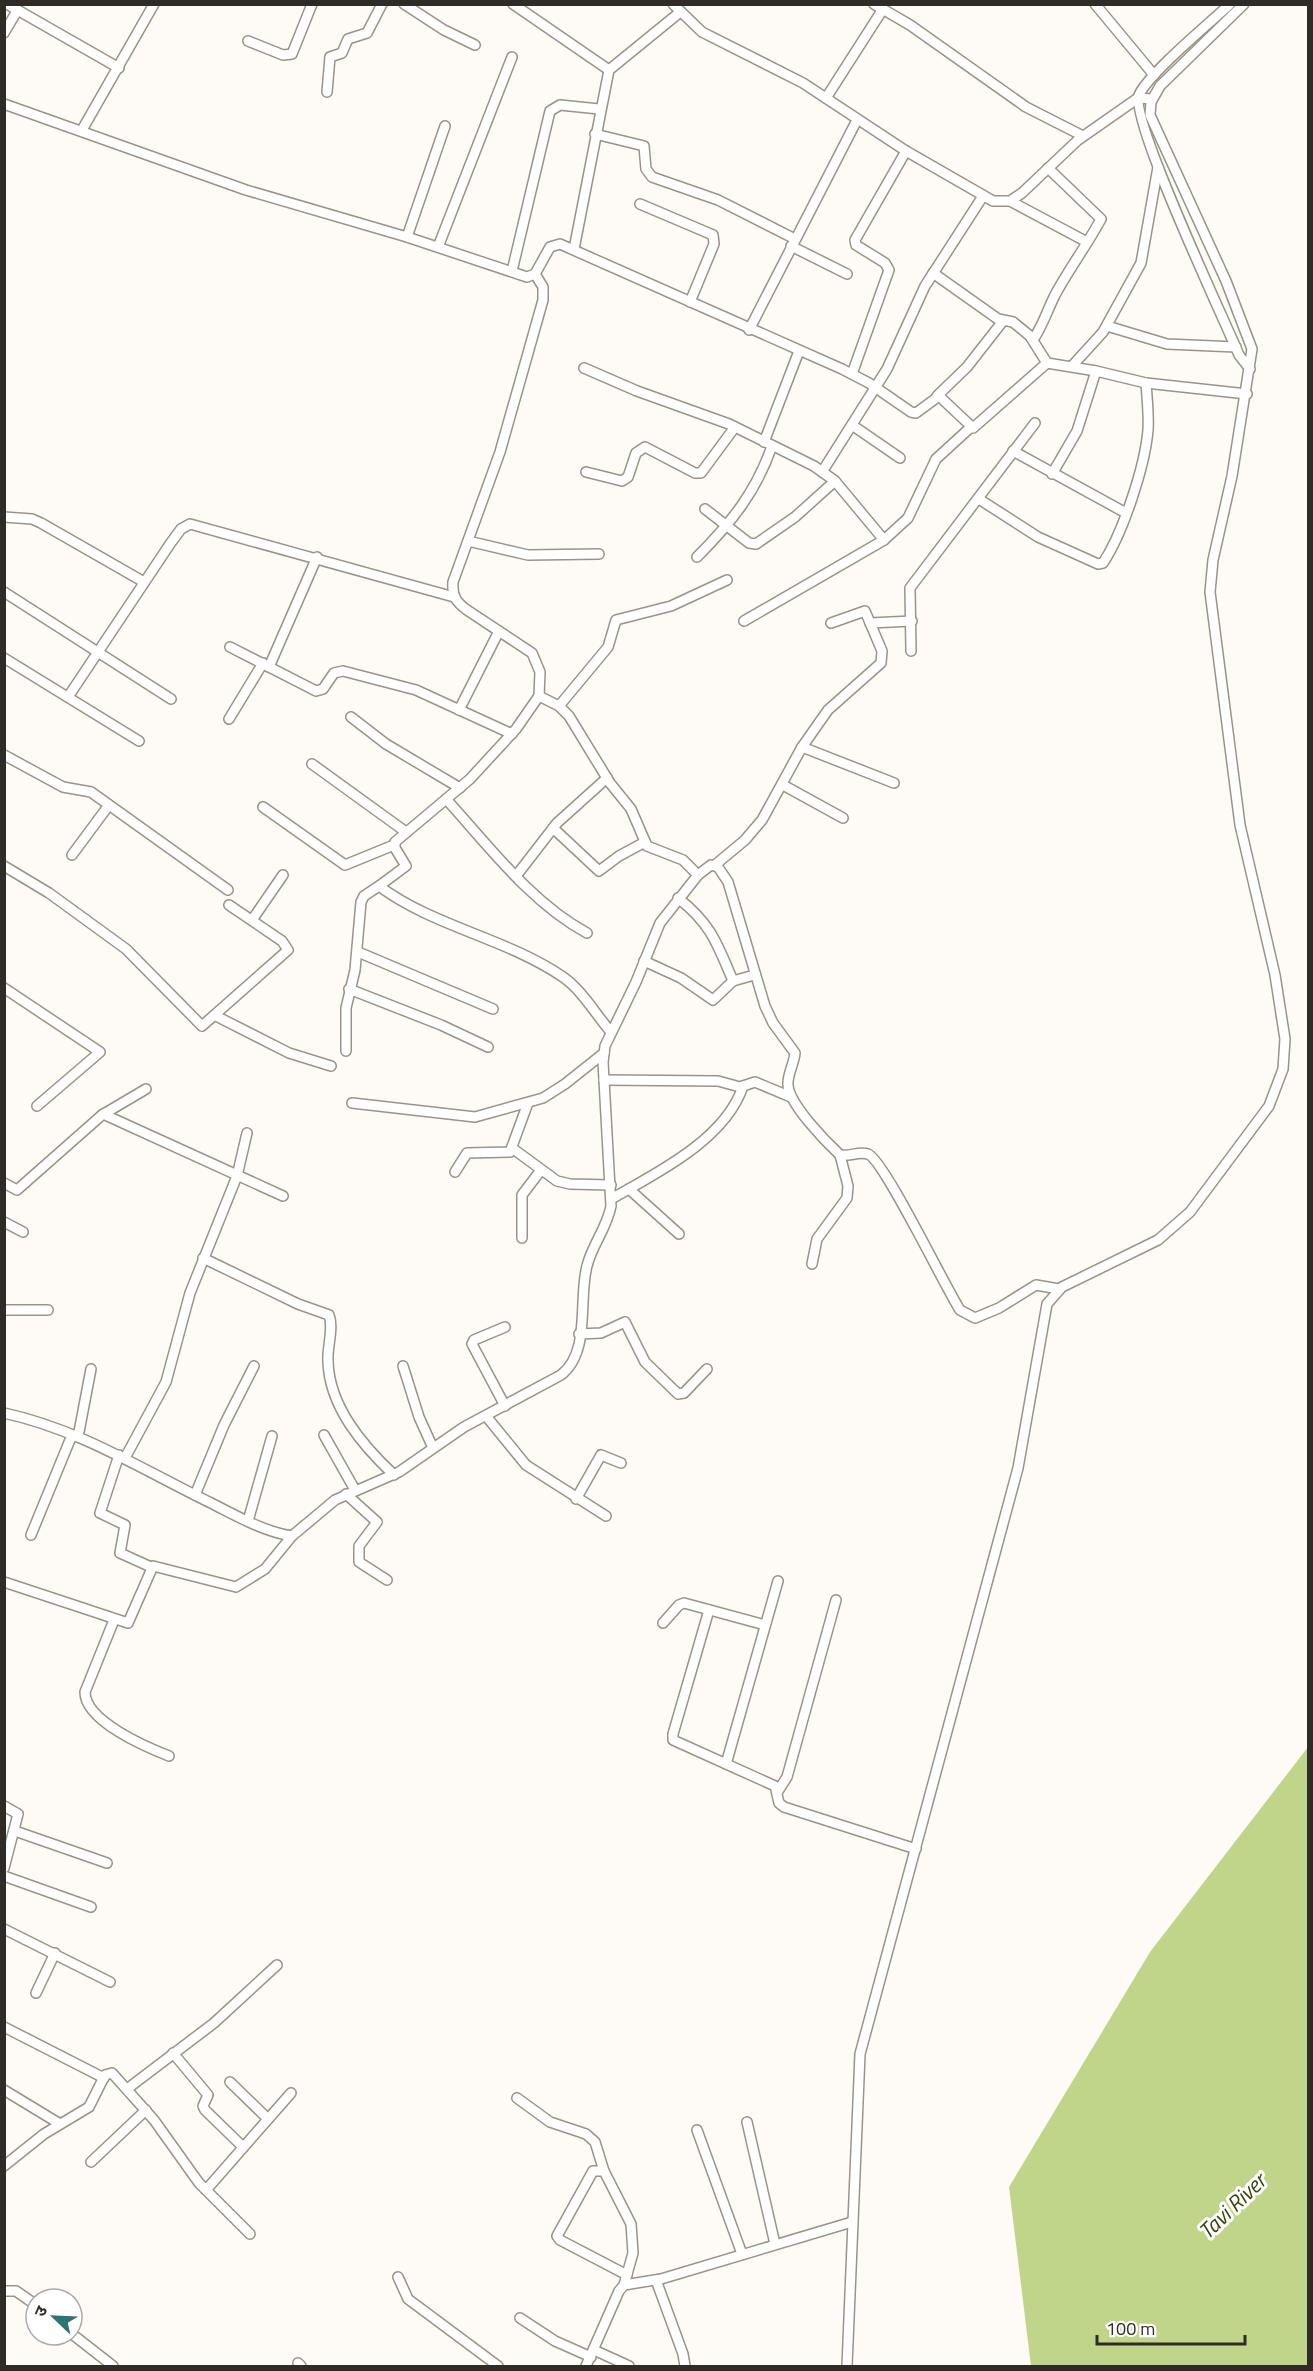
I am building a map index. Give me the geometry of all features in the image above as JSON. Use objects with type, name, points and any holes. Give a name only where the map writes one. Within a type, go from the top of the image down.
[{"type":"street","points":[[7,4],[119,68]]},
{"type":"street","points":[[82,130],[154,4]]},
{"type":"street","points":[[248,41],[283,55],[292,54],[312,4]]},
{"type":"street","points":[[327,92],[330,57],[342,52],[348,39],[367,33],[382,4]]},
{"type":"street","points":[[404,4],[444,30],[474,45]]},
{"type":"street","points":[[513,4],[609,70]]},
{"type":"street","points":[[1095,4],[1154,75]]},
{"type":"street","points":[[574,249],[599,109],[609,70],[676,9],[702,32],[791,76],[906,152],[983,196],[1001,202],[1010,201],[1083,136],[1138,98],[1154,75],[1230,4]]},
{"type":"street","points":[[847,2367],[860,2054],[1018,1468],[1044,1311],[1052,1295],[1059,1289],[1158,1240],[1174,1228],[1220,1175],[1269,1106],[1283,1069],[1285,1039],[1275,975],[1240,825],[1210,591],[1213,560],[1247,394],[1252,349],[1249,336],[1154,129],[1150,115],[1152,99],[1160,86],[1244,4]]},
{"type":"street","points":[[826,98],[878,7],[910,25],[1026,107],[1083,136]]},
{"type":"street","points":[[4,33],[17,11]]},
{"type":"street","points":[[438,247],[512,57]]},
{"type":"street","points":[[1138,98],[1152,99]]},
{"type":"street","points":[[1138,98],[1137,107],[1158,166],[1236,347],[1250,369]]},
{"type":"street","points":[[4,104],[246,190],[407,237],[527,277],[536,274],[550,247],[560,244],[852,374],[914,413],[937,396],[967,366],[1003,321]]},
{"type":"street","points":[[512,271],[550,111],[560,105],[599,109]]},
{"type":"street","points":[[749,330],[857,120]]},
{"type":"street","points":[[407,237],[445,126]]},
{"type":"street","points":[[595,134],[644,146],[647,172],[652,177],[718,200],[847,274]]},
{"type":"street","points":[[852,374],[889,270],[885,263],[856,246],[855,240],[906,152]]},
{"type":"street","points":[[1072,366],[1107,326],[1145,254],[1158,166]]},
{"type":"street","points":[[1033,340],[1044,323],[1056,293],[1101,218],[1048,168]]},
{"type":"street","points":[[822,471],[876,388],[894,355],[915,303],[983,196]]},
{"type":"street","points":[[1010,201],[1024,211],[1087,242]]},
{"type":"street","points":[[640,204],[713,235],[714,244],[690,302]]},
{"type":"street","points":[[933,273],[1003,321],[1013,322],[1033,340],[1047,363]]},
{"type":"street","points":[[454,597],[453,582],[500,452],[543,300],[543,287],[536,274]]},
{"type":"street","points":[[1107,326],[1167,344],[1236,347]]},
{"type":"street","points":[[697,557],[728,527],[750,497],[800,351]]},
{"type":"street","points":[[744,621],[884,540],[908,518],[936,459],[972,427],[976,427],[1047,363],[1072,366],[1146,383],[1247,394]]},
{"type":"street","points":[[584,368],[637,391],[735,427],[822,471],[835,481],[884,540]]},
{"type":"street","points":[[1052,474],[1077,431],[1096,371]]},
{"type":"street","points":[[979,499],[1038,537],[1098,564],[1105,562],[1126,513],[1146,450],[1148,427],[1146,383]]},
{"type":"street","points":[[937,396],[972,427]]},
{"type":"street","points":[[911,651],[910,588],[1035,423]]},
{"type":"street","points":[[852,425],[900,458]]},
{"type":"street","points":[[586,472],[622,481],[628,477],[636,453],[645,447],[695,473],[701,473],[735,427]]},
{"type":"street","points":[[1013,451],[1126,513]]},
{"type":"street","points":[[705,509],[749,543],[756,544],[795,517],[835,481]]},
{"type":"street","points":[[4,517],[32,519],[41,523],[144,582]]},
{"type":"street","points":[[68,697],[181,529],[190,524],[317,557],[454,597],[467,610],[532,653],[540,672],[539,696],[512,734],[460,788],[406,832],[394,845],[345,865],[263,807]]},
{"type":"street","points":[[468,541],[528,555],[599,554]]},
{"type":"street","points":[[229,719],[266,665],[317,557]]},
{"type":"street","points":[[560,706],[608,646],[616,620],[671,606],[727,580]]},
{"type":"street","points":[[4,592],[171,699]]},
{"type":"street","points":[[247,1133],[237,1176],[203,1258],[182,1320],[166,1382],[122,1457],[100,1514],[125,1525],[120,1553],[151,1567],[156,1566],[236,1587],[265,1569],[291,1536],[321,1510],[351,1492],[393,1474],[486,1416],[567,1371],[573,1363],[579,1334],[586,1268],[609,1216],[611,1199],[604,1053],[611,1032],[660,923],[678,898],[707,867],[715,865],[745,840],[762,820],[802,747],[839,698],[881,663],[882,651],[864,610],[831,623]]},
{"type":"street","points":[[870,623],[912,621]]},
{"type":"street","points":[[459,710],[499,631]]},
{"type":"street","points":[[230,647],[316,691],[323,690],[334,673],[344,671],[404,686],[512,734]]},
{"type":"street","points":[[4,658],[139,741]]},
{"type":"street","points":[[539,696],[560,706],[569,716],[608,778],[631,809],[645,842],[651,849],[683,860],[698,875]]},
{"type":"street","points":[[351,717],[386,744],[460,788]]},
{"type":"street","points":[[802,747],[894,783]]},
{"type":"street","points":[[4,754],[63,787],[91,792],[228,890]]},
{"type":"street","points":[[312,764],[406,832]]},
{"type":"street","points":[[516,876],[553,828],[608,778]]},
{"type":"street","points":[[783,785],[843,818]]},
{"type":"street","points":[[446,799],[516,876],[559,915],[587,933]]},
{"type":"street","points":[[72,855],[109,805]]},
{"type":"street","points":[[553,828],[592,868],[599,871],[619,856],[645,842]]},
{"type":"street","points":[[346,1051],[345,1008],[358,952],[357,930],[361,902],[364,896],[406,866],[394,845]]},
{"type":"street","points":[[715,865],[728,882],[754,975],[770,1018],[795,1053],[788,1081],[791,1097],[816,1130],[840,1155],[847,1181],[847,1198],[817,1239],[812,1264]]},
{"type":"street","points":[[4,866],[49,893],[126,949],[199,1025],[205,1025],[216,1016],[288,950],[282,941],[229,904]]},
{"type":"street","points":[[252,920],[283,875]]},
{"type":"street","points":[[379,885],[410,906],[484,938],[563,978],[611,1032]]},
{"type":"street","points":[[678,898],[696,912],[708,926],[733,981]]},
{"type":"street","points":[[358,952],[493,1009]]},
{"type":"street","points":[[644,961],[675,975],[713,1000],[733,981],[754,975]]},
{"type":"street","points":[[5,989],[100,1052],[37,1106]]},
{"type":"street","points":[[349,989],[430,1020],[488,1047]]},
{"type":"street","points":[[216,1016],[289,1053],[331,1065]]},
{"type":"street","points":[[352,1103],[469,1117],[528,1102],[565,1084],[604,1053]]},
{"type":"street","points":[[604,1080],[718,1081],[743,1086],[759,1082],[791,1097]]},
{"type":"street","points":[[611,1199],[680,1157],[712,1133],[735,1106],[743,1086]]},
{"type":"street","points":[[4,1183],[15,1191],[19,1189],[104,1114],[146,1089]]},
{"type":"street","points":[[455,1172],[467,1154],[507,1153],[512,1148],[528,1102]]},
{"type":"street","points":[[104,1114],[283,1196]]},
{"type":"street","points":[[512,1148],[541,1170],[562,1182],[611,1185]]},
{"type":"street","points":[[840,1155],[864,1153],[873,1157],[902,1202],[951,1296],[967,1316],[975,1318],[990,1312],[1036,1285],[1059,1289]]},
{"type":"street","points":[[522,1238],[522,1195],[541,1170]]},
{"type":"street","points":[[629,1189],[679,1234]]},
{"type":"street","points":[[5,1222],[23,1232]]},
{"type":"street","points":[[203,1258],[298,1304],[329,1315],[328,1364],[333,1395],[366,1446],[393,1474]]},
{"type":"street","points":[[4,1310],[48,1310]]},
{"type":"street","points":[[579,1334],[601,1333],[625,1322],[645,1362],[678,1394],[684,1392],[706,1369]]},
{"type":"street","points":[[505,1327],[474,1340],[472,1344],[505,1406]]},
{"type":"street","points":[[195,1495],[224,1425],[254,1366]]},
{"type":"street","points":[[403,1366],[419,1417],[433,1448]]},
{"type":"street","points":[[31,1535],[75,1436],[91,1369]]},
{"type":"street","points":[[4,1413],[26,1418],[75,1436],[122,1457],[248,1521],[291,1536]]},
{"type":"street","points":[[486,1416],[526,1465],[606,1516]]},
{"type":"street","points":[[324,1435],[351,1492],[377,1522],[358,1546],[359,1562],[387,1580]]},
{"type":"street","points":[[248,1521],[272,1436]]},
{"type":"street","points":[[576,1499],[601,1455],[621,1463]]},
{"type":"street","points":[[4,1582],[128,1623],[151,1567]]},
{"type":"street","points":[[726,1764],[778,1581]]},
{"type":"street","points":[[778,1791],[786,1777],[836,1600]]},
{"type":"street","points":[[663,1623],[682,1603],[765,1626]]},
{"type":"street","points":[[710,1610],[672,1737],[677,1743],[776,1786],[779,1803],[786,1807],[916,1849]]},
{"type":"street","points":[[114,1620],[85,1692],[86,1699],[104,1720],[124,1736],[169,1756]]},
{"type":"street","points":[[4,1806],[18,1813],[4,1868]]},
{"type":"street","points":[[15,1831],[107,1863]]},
{"type":"street","points":[[4,1876],[91,1907]]},
{"type":"street","points":[[4,1929],[110,1982]]},
{"type":"street","points":[[36,1992],[55,1953]]},
{"type":"street","points":[[127,2089],[214,2023],[277,1965]]},
{"type":"street","points":[[4,2027],[104,2078]]},
{"type":"street","points":[[173,2053],[208,2095],[203,2106],[205,2110],[243,2147]]},
{"type":"street","points":[[4,2166],[60,2124],[89,2107],[104,2078],[112,2073],[146,2110],[206,2190],[250,2234]]},
{"type":"street","points":[[230,2082],[268,2118]]},
{"type":"street","points":[[4,2091],[60,2124]]},
{"type":"street","points":[[206,2190],[291,2093]]},
{"type":"street","points":[[517,2098],[550,2122],[592,2137],[604,2171],[631,2224],[633,2253],[624,2285],[619,2291],[586,2367]]},
{"type":"street","points":[[91,2162],[146,2110]]},
{"type":"street","points":[[747,2122],[775,2244]]},
{"type":"street","points":[[697,2130],[742,2254]]},
{"type":"street","points":[[604,2171],[593,2171],[557,2236],[560,2240],[627,2275]]},
{"type":"street","points":[[624,2285],[656,2280],[852,2222]]},
{"type":"street","points":[[399,2277],[408,2300],[498,2367]]},
{"type":"street","points":[[656,2280],[683,2354],[685,2367]]},
{"type":"street","points":[[4,2291],[16,2291],[24,2297]]},
{"type":"street","points":[[520,2318],[555,2341],[629,2367]]},
{"type":"street","points":[[84,2344],[113,2367]]},
{"type":"water","name":"Tavi River","points":[[1308,1747],[1308,2366],[1031,2366],[1009,2187],[1150,1952]]}]
